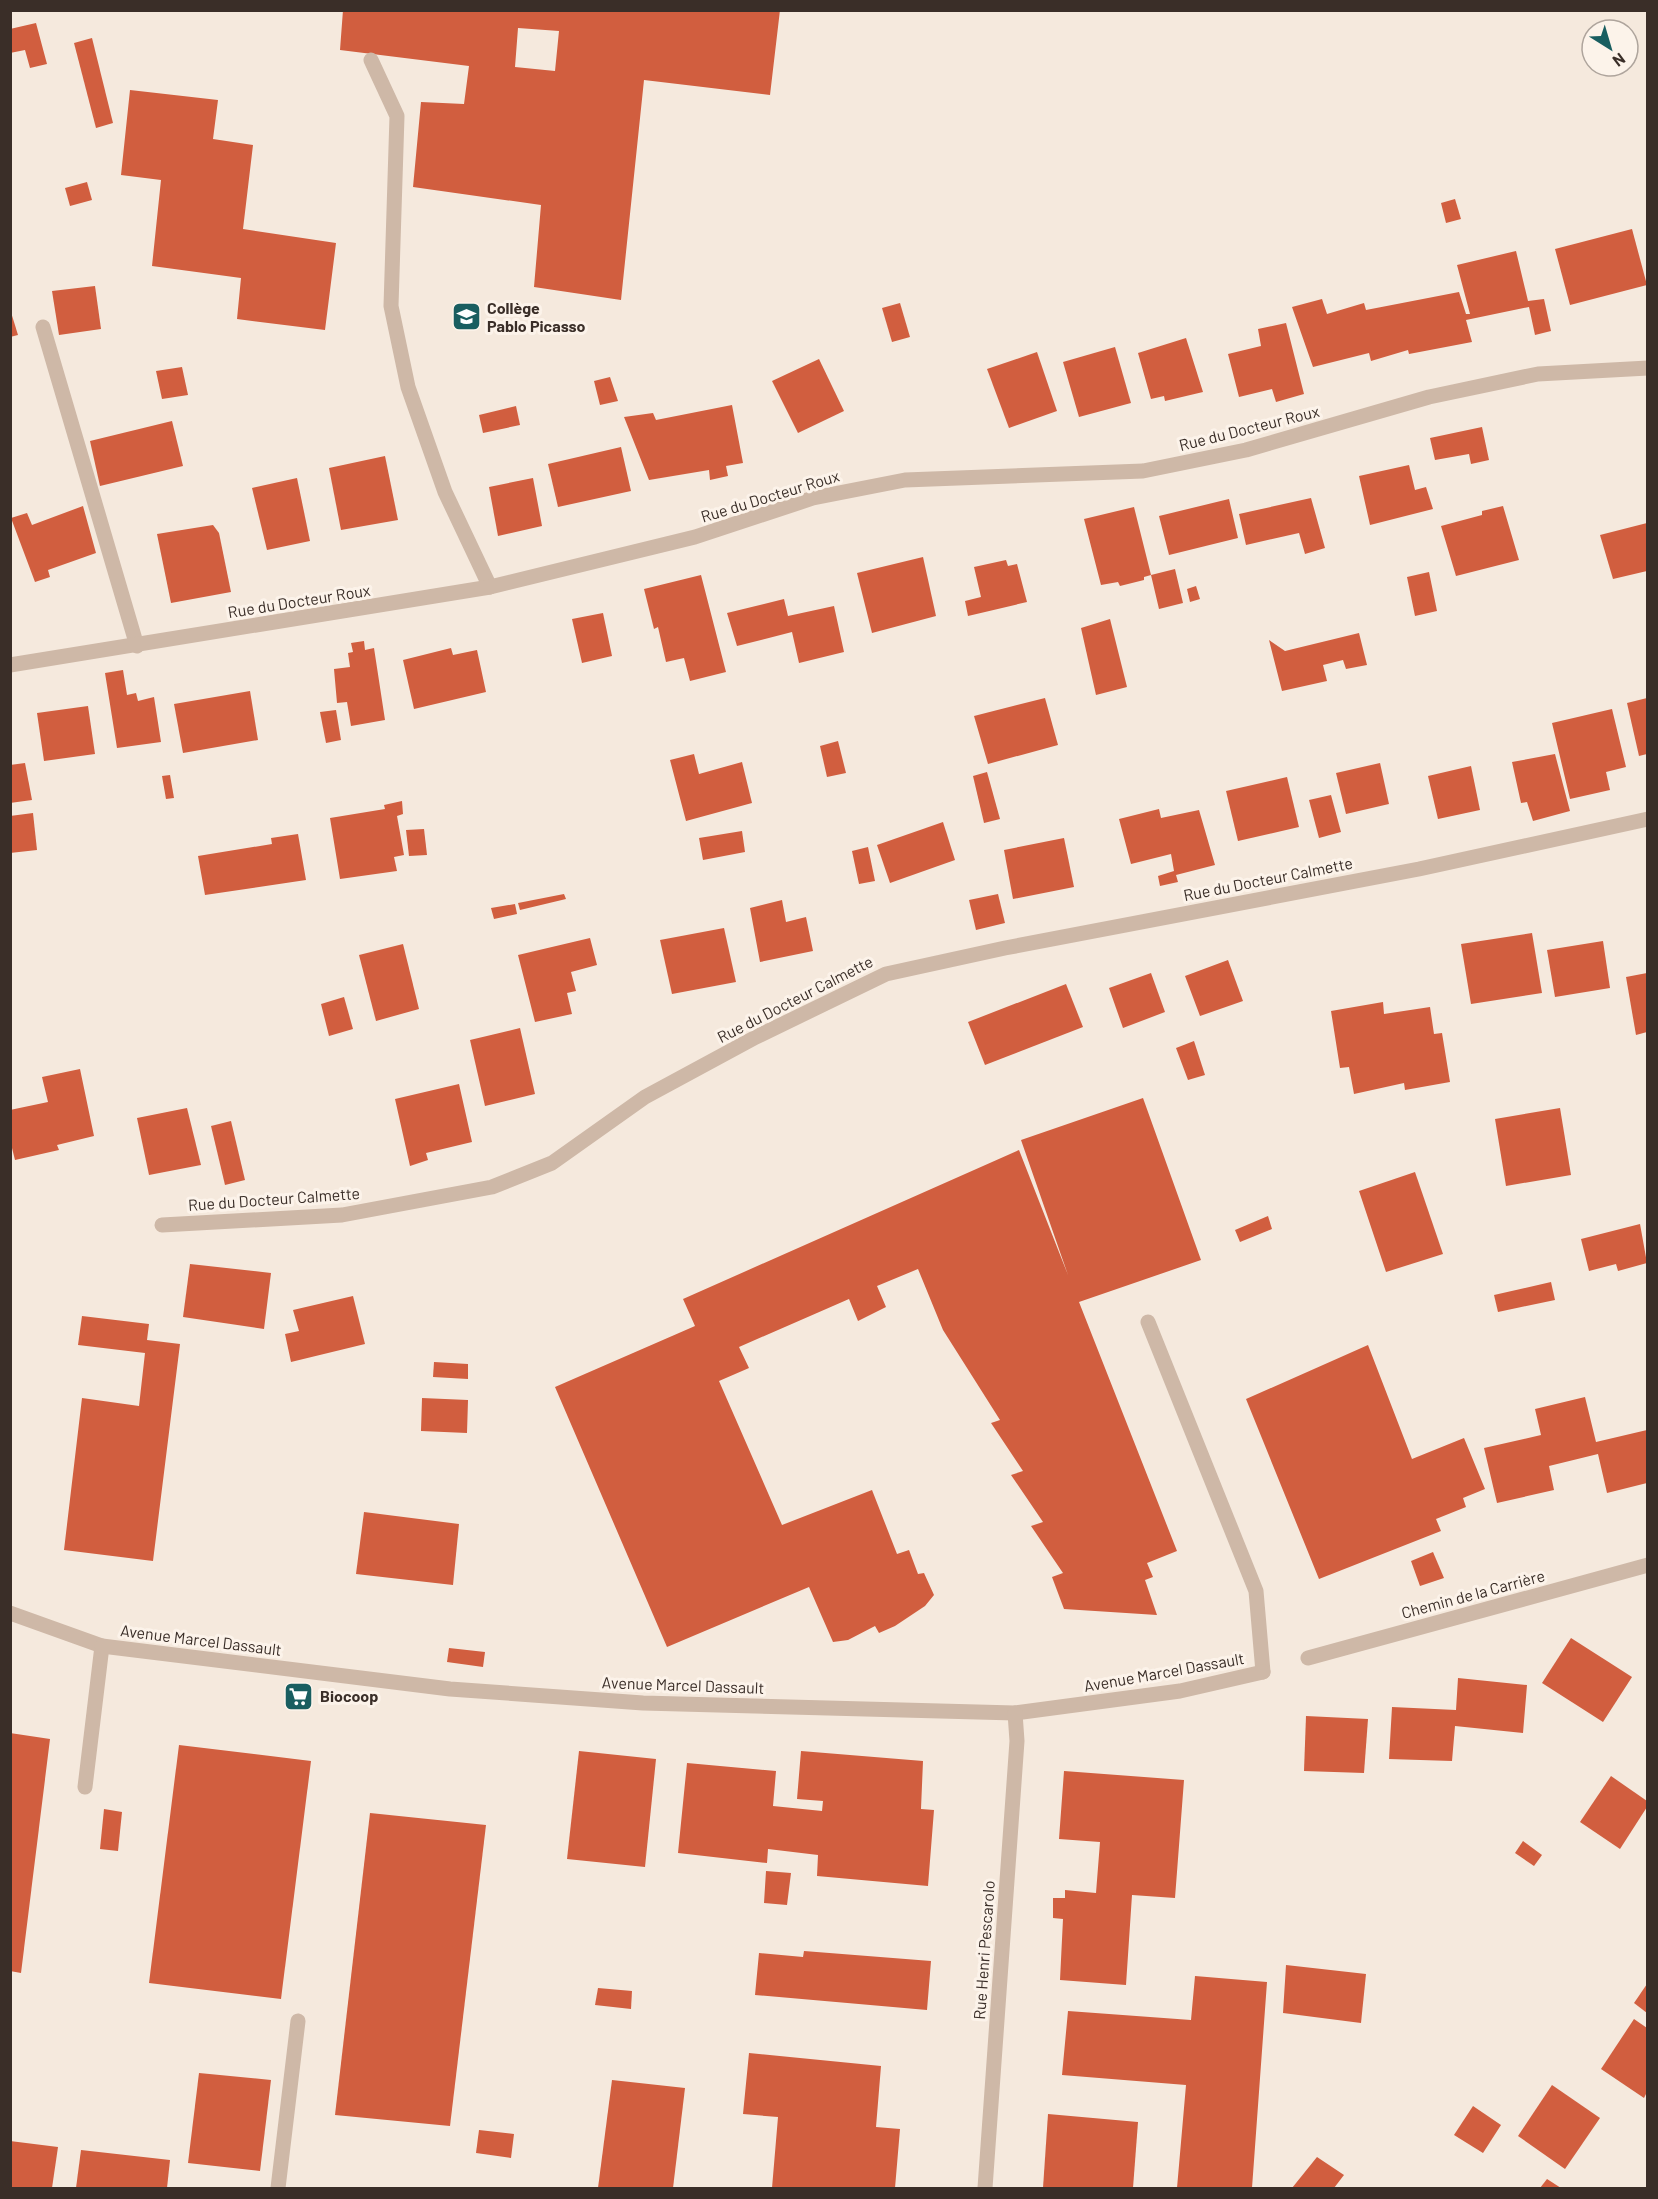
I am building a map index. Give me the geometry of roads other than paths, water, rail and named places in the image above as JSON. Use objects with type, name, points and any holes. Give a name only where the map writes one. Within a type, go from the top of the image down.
[{"type":"street","points":[[371,60],[397,116],[391,306],[408,387],[445,492],[490,587]]},
{"type":"street","points":[[43,327],[137,646]]},
{"type":"street","name":"Rue du Docteur Roux","points":[[10,665],[490,587],[695,537],[813,498],[905,480],[1143,471],[1246,450],[1429,397],[1538,374],[1647,368]]},
{"type":"street","name":"Rue du Docteur Calmette","points":[[162,1225],[342,1215],[492,1188],[552,1163],[645,1097],[756,1037],[886,974],[1005,948],[1419,869],[1647,819]]},
{"type":"street","name":"Avenue Marcel Dassault","points":[[10,1613],[102,1646],[450,1689],[643,1702],[1015,1713],[1180,1691],[1263,1672],[1256,1591],[1148,1322]]},
{"type":"street","name":"Chemin de la Carrière","points":[[1308,1658],[1647,1564]]},
{"type":"street","name":"Avenue Marcel Dassault","points":[[85,1787],[102,1646]]},
{"type":"street","name":"Rue Henri Pescarolo","points":[[985,2188],[1017,1741],[1015,1713]]},
{"type":"street","points":[[279,2188],[298,2021]]},
{"type":"place","name":"Collège Pablo Picasso","points":[[466,317]]},
{"type":"place","name":"Biocoop","points":[[299,1696]]}]
